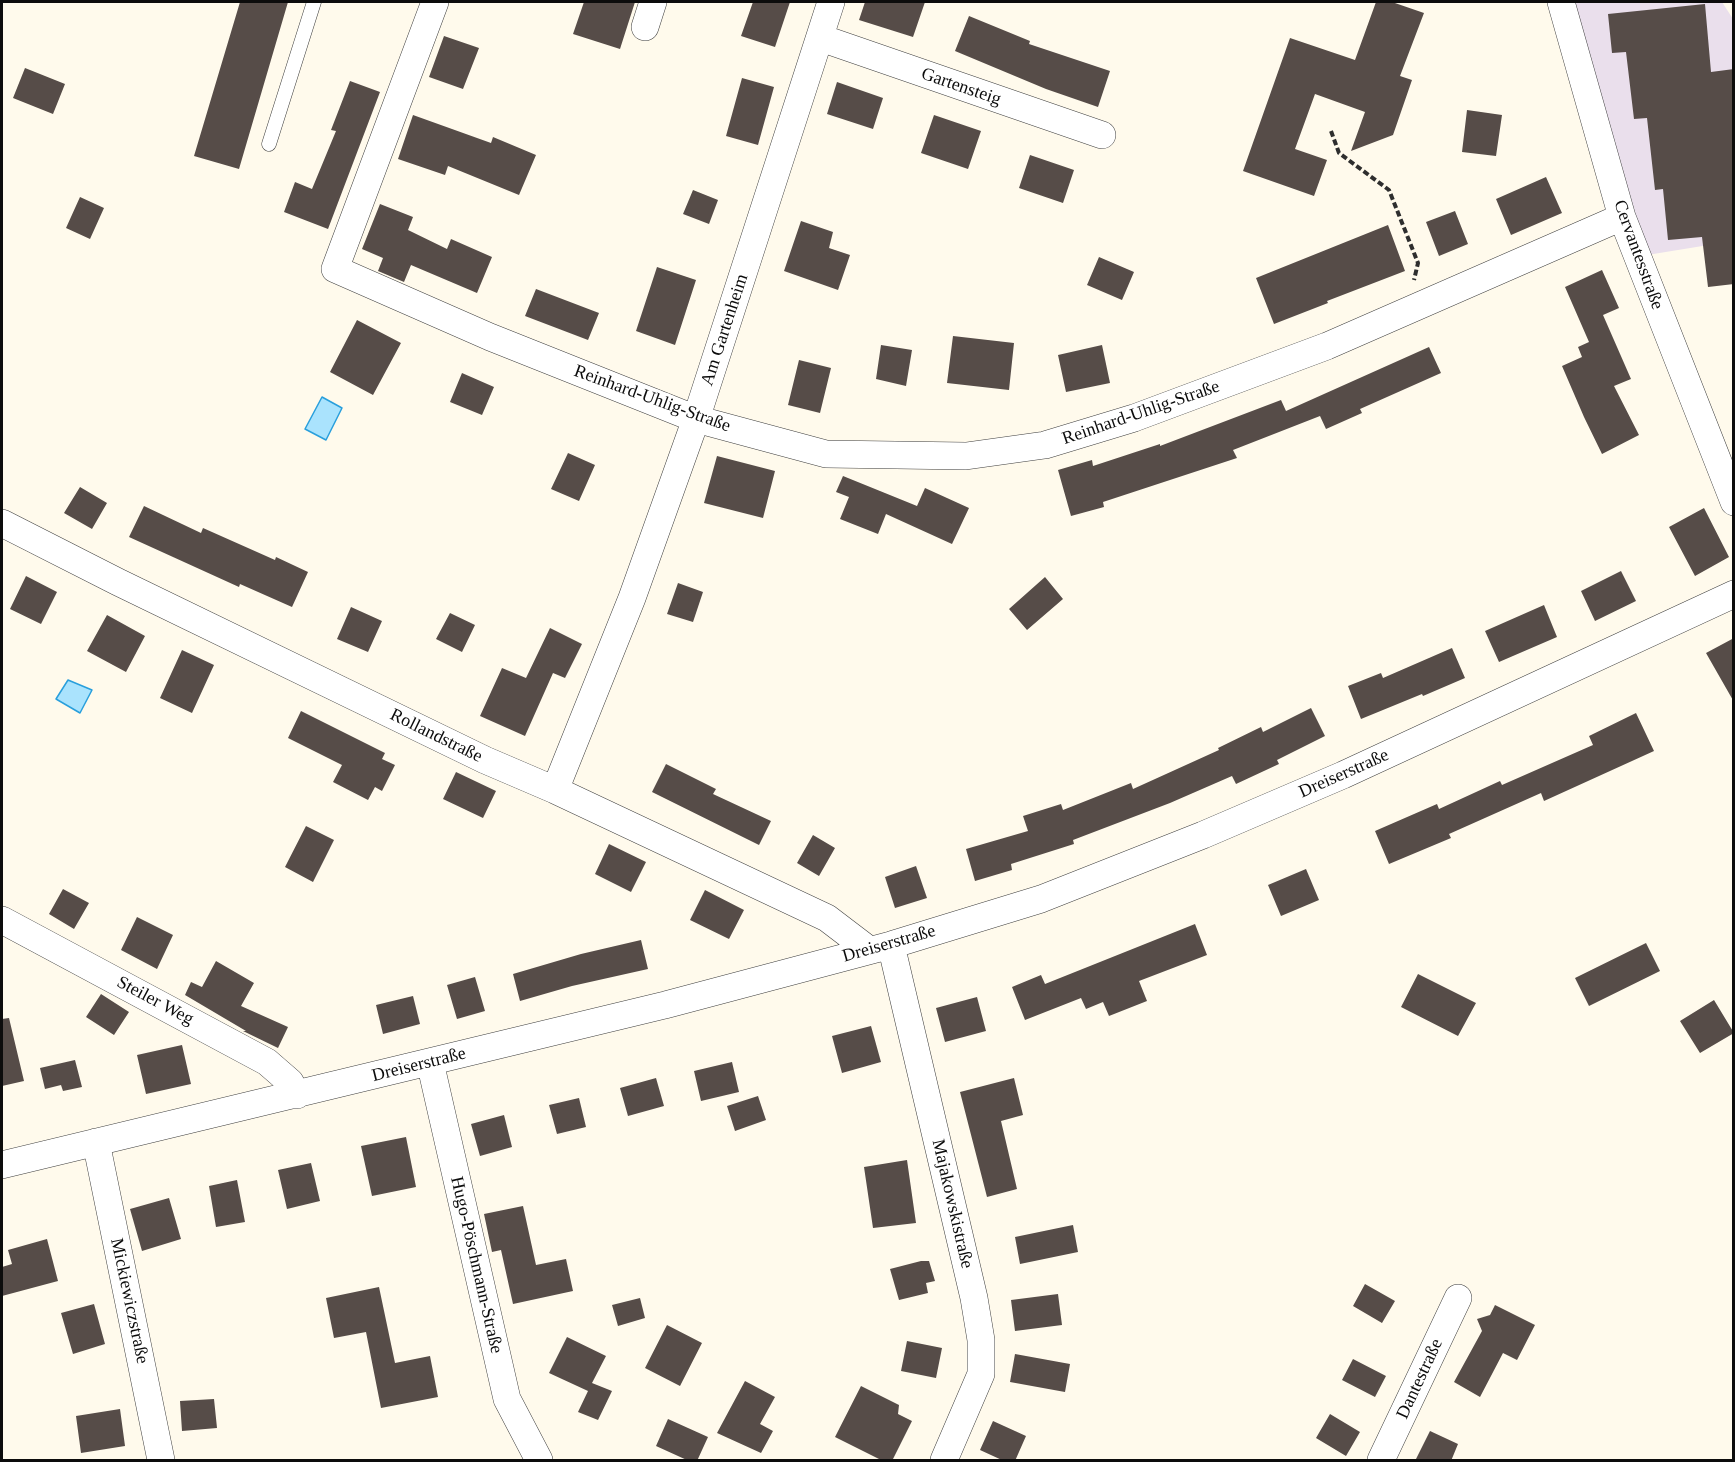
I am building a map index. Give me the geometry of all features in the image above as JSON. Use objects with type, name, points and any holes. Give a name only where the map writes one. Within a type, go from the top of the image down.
[{"type":"street","name":"Reinhard-Uhlig-Straße","points":[[435,2],[335,269],[490,337],[696,419],[826,454],[966,456],[1045,445],[1134,418],[1327,346],[1622,217]]},
{"type":"street","points":[[645,27],[653,2]]},
{"type":"street","name":"Am Gartenheim","points":[[555,790],[632,598],[696,419],[831,2]]},
{"type":"street","name":"Cervantesstraße","points":[[1561,2],[1622,217],[1734,502]]},
{"type":"street","name":"Gartensteig","points":[[821,38],[1102,135]]},
{"type":"street","name":"Rollandstraße","points":[[2,522],[118,582],[485,760],[555,790],[826,918],[880,947]]},
{"type":"street","name":"Dreiserstraße","points":[[2,1165],[665,1005],[880,947],[1041,898],[1203,836],[1343,775],[1734,594]]},
{"type":"street","name":"Steiler Weg","points":[[2,920],[267,1062],[290,1082],[297,1095]]},
{"type":"street","name":"Majakowskistraße","points":[[880,947],[974,1298],[981,1340],[981,1374],[944,1461]]},
{"type":"street","name":"Hugo-Pöschmann-Straße","points":[[430,1062],[507,1399],[539,1461]]},
{"type":"street","name":"Mickiewiczstraße","points":[[96,1142],[161,1461]]},
{"type":"street","name":"Dantestraße","points":[[1381,1461],[1458,1298]]},
{"type":"lane","points":[[268,144],[314,2]]},
{"type":"path","points":[[1331,131],[1339,153],[1389,190],[1418,263],[1412,287],[1418,306]]},
{"type":"shaded area","points":[[1557,2],[1722,2],[1733,19],[1733,241],[1629,258]]},
{"type":"water","points":[[322,397],[342,408],[326,440],[305,429]]},
{"type":"water","points":[[68,680],[92,690],[80,713],[56,699]]},
{"type":"building","points":[[240,2],[288,2],[239,169],[194,156]]},
{"type":"building","points":[[584,2],[635,2],[620,49],[573,34]]},
{"type":"building","points":[[753,2],[790,2],[775,47],[741,36]]},
{"type":"building","points":[[865,2],[925,2],[913,37],[859,20]]},
{"type":"building","points":[[1376,2],[1392,2],[1424,13],[1400,76],[1412,80],[1393,135],[1351,151],[1365,112],[1315,94],[1295,149],[1327,160],[1314,196],[1243,171],[1290,38],[1355,60]]},
{"type":"building","points":[[1705,4],[1711,72],[1734,69],[1734,284],[1708,287],[1702,237],[1668,240],[1663,189],[1655,190],[1647,118],[1634,119],[1626,52],[1612,53],[1608,14]]},
{"type":"building","points":[[969,16],[1030,41],[1029,44],[1110,71],[1098,107],[1046,89],[955,51]]},
{"type":"building","points":[[444,36],[479,48],[463,89],[429,77]]},
{"type":"building","points":[[25,68],[65,84],[53,114],[13,98]]},
{"type":"building","points":[[742,78],[774,87],[758,145],[726,136]]},
{"type":"building","points":[[350,81],[380,92],[328,229],[284,212],[295,182],[312,189],[336,131],[331,130]]},
{"type":"building","points":[[837,82],[883,98],[873,129],[827,114]]},
{"type":"building","points":[[1467,110],[1502,115],[1496,156],[1462,152]]},
{"type":"building","points":[[413,115],[491,143],[493,137],[536,155],[519,195],[448,166],[445,175],[398,159]]},
{"type":"building","points":[[934,115],[981,131],[968,169],[921,153]]},
{"type":"building","points":[[1030,155],[1074,170],[1063,203],[1019,188]]},
{"type":"building","points":[[1546,177],[1562,213],[1511,235],[1496,199]]},
{"type":"building","points":[[693,190],[718,200],[709,224],[683,214]]},
{"type":"building","points":[[80,197],[104,208],[90,239],[66,228]]},
{"type":"building","points":[[380,204],[413,217],[408,230],[447,249],[451,239],[492,257],[477,293],[411,265],[404,282],[378,271],[383,258],[362,249]]},
{"type":"building","points":[[1455,211],[1468,244],[1439,256],[1426,222]]},
{"type":"building","points":[[801,221],[833,232],[829,248],[850,255],[838,290],[784,271]]},
{"type":"building","points":[[1388,225],[1405,271],[1274,324],[1256,278]]},
{"type":"building","points":[[1099,257],[1134,272],[1122,300],[1087,285]]},
{"type":"building","points":[[657,267],[696,280],[675,345],[636,331]]},
{"type":"building","points":[[1602,270],[1619,308],[1603,315],[1631,379],[1614,386],[1639,435],[1602,454],[1562,366],[1582,357],[1578,347],[1589,342],[1565,287]]},
{"type":"building","points":[[536,289],[599,313],[588,340],[525,316]]},
{"type":"building","points":[[357,320],[401,343],[373,395],[330,372]]},
{"type":"building","points":[[953,336],[1014,343],[1009,390],[947,383]]},
{"type":"building","points":[[881,345],[912,350],[906,386],[876,379]]},
{"type":"building","points":[[1102,345],[1110,383],[1066,392],[1058,355]]},
{"type":"building","points":[[1429,347],[1441,373],[1360,409],[1362,413],[1326,429],[1320,416],[1233,450],[1237,458],[1103,502],[1104,507],[1071,516],[1058,470],[1092,460],[1093,466],[1160,444],[1160,446],[1281,400],[1286,411]]},
{"type":"building","points":[[799,360],[831,368],[820,413],[788,405]]},
{"type":"building","points":[[462,373],[494,387],[482,415],[450,402]]},
{"type":"building","points":[[568,453],[595,465],[579,501],[551,489]]},
{"type":"building","points":[[717,456],[775,471],[763,518],[704,503]]},
{"type":"building","points":[[843,476],[917,506],[925,488],[969,508],[952,544],[886,514],[878,534],[840,519],[849,497],[836,492]]},
{"type":"building","points":[[80,487],[107,503],[92,529],[64,513]]},
{"type":"building","points":[[144,506],[201,533],[203,528],[308,572],[292,607],[240,584],[239,587],[129,537]]},
{"type":"building","points":[[1704,508],[1729,557],[1695,576],[1669,527]]},
{"type":"building","points":[[1621,571],[1636,601],[1595,621],[1581,591]]},
{"type":"building","points":[[26,576],[57,592],[41,624],[10,609]]},
{"type":"building","points":[[1045,577],[1063,599],[1027,630],[1009,609]]},
{"type":"building","points":[[678,583],[703,592],[693,622],[667,614]]},
{"type":"building","points":[[1544,605],[1557,637],[1499,662],[1485,631]]},
{"type":"building","points":[[351,607],[382,621],[368,652],[337,639]]},
{"type":"building","points":[[450,613],[475,625],[462,652],[436,639]]},
{"type":"building","points":[[107,615],[145,636],[126,672],[87,651]]},
{"type":"building","points":[[550,628],[582,644],[565,678],[553,673],[525,736],[480,716],[502,668],[526,678]]},
{"type":"building","points":[[1734,638],[1734,702],[1706,653]]},
{"type":"building","points":[[1452,648],[1465,678],[1361,719],[1348,686],[1381,673],[1383,678]]},
{"type":"building","points":[[182,650],[214,665],[192,713],[160,698]]},
{"type":"building","points":[[1311,708],[1325,736],[1277,760],[1279,764],[1236,784],[1232,776],[1170,803],[1073,840],[1074,844],[1011,864],[1012,870],[975,881],[966,849],[1028,831],[1023,816],[1061,804],[1063,810],[1131,783],[1133,789],[1219,750],[1218,748],[1261,727],[1263,732]]},
{"type":"building","points":[[301,711],[385,753],[382,759],[395,765],[382,791],[375,787],[368,800],[333,782],[342,765],[288,738]]},
{"type":"building","points":[[1636,713],[1654,751],[1544,801],[1541,793],[1449,834],[1451,838],[1389,864],[1375,831],[1437,804],[1439,809],[1500,781],[1502,785],[1593,745],[1589,736]]},
{"type":"building","points":[[666,764],[716,789],[713,794],[771,821],[759,845],[652,792]]},
{"type":"building","points":[[456,772],[496,791],[483,818],[443,799]]},
{"type":"building","points":[[306,826],[334,840],[313,882],[285,867]]},
{"type":"building","points":[[813,835],[835,848],[819,876],[797,863]]},
{"type":"building","points":[[609,844],[646,862],[631,892],[595,874]]},
{"type":"building","points":[[916,866],[927,898],[895,908],[885,877]]},
{"type":"building","points":[[1306,869],[1319,900],[1281,916],[1268,885]]},
{"type":"building","points":[[63,889],[89,903],[74,929],[49,914]]},
{"type":"building","points":[[705,890],[744,910],[729,939],[690,920]]},
{"type":"building","points":[[137,917],[173,935],[157,969],[121,950]]},
{"type":"building","points":[[1195,924],[1207,955],[1139,981],[1147,1001],[1109,1016],[1103,1002],[1086,1009],[1081,998],[1025,1020],[1012,987],[1041,975],[1045,984]]},
{"type":"building","points":[[641,940],[648,969],[572,986],[520,1001],[513,974],[581,954]]},
{"type":"building","points":[[1646,943],[1660,971],[1589,1006],[1575,978]]},
{"type":"building","points":[[216,961],[254,983],[241,1006],[288,1027],[278,1048],[243,1031],[246,1031],[185,995],[191,982],[202,987]]},
{"type":"building","points":[[1418,974],[1476,1003],[1458,1036],[1401,1007]]},
{"type":"building","points":[[475,977],[485,1011],[457,1019],[447,985]]},
{"type":"building","points":[[101,994],[129,1012],[114,1035],[86,1017]]},
{"type":"building","points":[[413,996],[420,1024],[383,1034],[376,1005]]},
{"type":"building","points":[[977,997],[986,1031],[945,1042],[936,1008]]},
{"type":"building","points":[[1714,1000],[1734,1033],[1700,1053],[1680,1021]]},
{"type":"building","points":[[9,1018],[24,1081],[2,1086],[2,1019]]},
{"type":"building","points":[[871,1026],[881,1062],[842,1073],[832,1036]]},
{"type":"building","points":[[182,1045],[191,1084],[146,1094],[137,1055]]},
{"type":"building","points":[[75,1060],[82,1087],[63,1091],[61,1085],[45,1089],[40,1068]]},
{"type":"building","points":[[732,1062],[739,1092],[701,1101],[694,1071]]},
{"type":"building","points":[[656,1078],[664,1106],[628,1116],[620,1088]]},
{"type":"building","points":[[1014,1078],[1023,1115],[1001,1121],[1017,1189],[987,1197],[960,1092]]},
{"type":"building","points":[[758,1096],[766,1120],[735,1131],[727,1106]]},
{"type":"building","points":[[579,1098],[586,1127],[557,1134],[549,1105]]},
{"type":"building","points":[[504,1115],[512,1147],[480,1156],[471,1124]]},
{"type":"building","points":[[406,1137],[416,1187],[372,1196],[361,1146]]},
{"type":"building","points":[[907,1160],[916,1223],[873,1228],[864,1167]]},
{"type":"building","points":[[311,1163],[320,1201],[287,1209],[278,1170]]},
{"type":"building","points":[[237,1180],[245,1222],[216,1227],[209,1186]]},
{"type":"building","points":[[169,1198],[181,1239],[142,1251],[130,1209]]},
{"type":"building","points":[[523,1206],[536,1265],[566,1259],[573,1291],[513,1304],[501,1250],[492,1252],[484,1214]]},
{"type":"building","points":[[1073,1225],[1078,1252],[1020,1264],[1015,1237]]},
{"type":"building","points":[[47,1239],[58,1281],[2,1296],[2,1267],[12,1264],[8,1250]]},
{"type":"building","points":[[929,1261],[935,1281],[926,1283],[928,1293],[899,1300],[890,1269]]},
{"type":"building","points":[[1365,1284],[1395,1301],[1382,1323],[1353,1306]]},
{"type":"building","points":[[379,1287],[395,1363],[430,1356],[438,1397],[381,1408],[366,1332],[334,1338],[326,1298]]},
{"type":"building","points":[[1058,1294],[1062,1325],[1015,1331],[1011,1300]]},
{"type":"building","points":[[640,1298],[645,1318],[618,1326],[612,1305]]},
{"type":"building","points":[[94,1304],[105,1344],[73,1354],[61,1313]]},
{"type":"building","points":[[1495,1305],[1535,1325],[1517,1360],[1503,1353],[1480,1397],[1454,1382],[1482,1331],[1477,1319],[1490,1315]]},
{"type":"building","points":[[667,1325],[702,1343],[680,1386],[645,1368]]},
{"type":"building","points":[[567,1337],[606,1356],[592,1383],[612,1391],[598,1420],[578,1412],[588,1391],[549,1373]]},
{"type":"building","points":[[907,1341],[942,1348],[936,1378],[901,1371]]},
{"type":"building","points":[[1015,1354],[1070,1364],[1065,1392],[1010,1382]]},
{"type":"building","points":[[1353,1359],[1386,1376],[1375,1397],[1342,1380]]},
{"type":"building","points":[[745,1381],[775,1397],[760,1424],[773,1431],[761,1453],[717,1433]]},
{"type":"building","points":[[861,1386],[899,1405],[898,1414],[912,1421],[892,1461],[883,1461],[835,1437]]},
{"type":"building","points":[[214,1399],[217,1428],[182,1431],[180,1401]]},
{"type":"building","points":[[120,1409],[125,1446],[81,1453],[76,1416]]},
{"type":"building","points":[[1330,1414],[1360,1432],[1346,1456],[1316,1438]]},
{"type":"building","points":[[668,1419],[708,1437],[697,1461],[689,1461],[656,1446]]},
{"type":"building","points":[[993,1421],[1026,1436],[1015,1461],[1004,1461],[980,1450]]},
{"type":"building","points":[[1430,1431],[1458,1444],[1451,1461],[1415,1461]]}]
